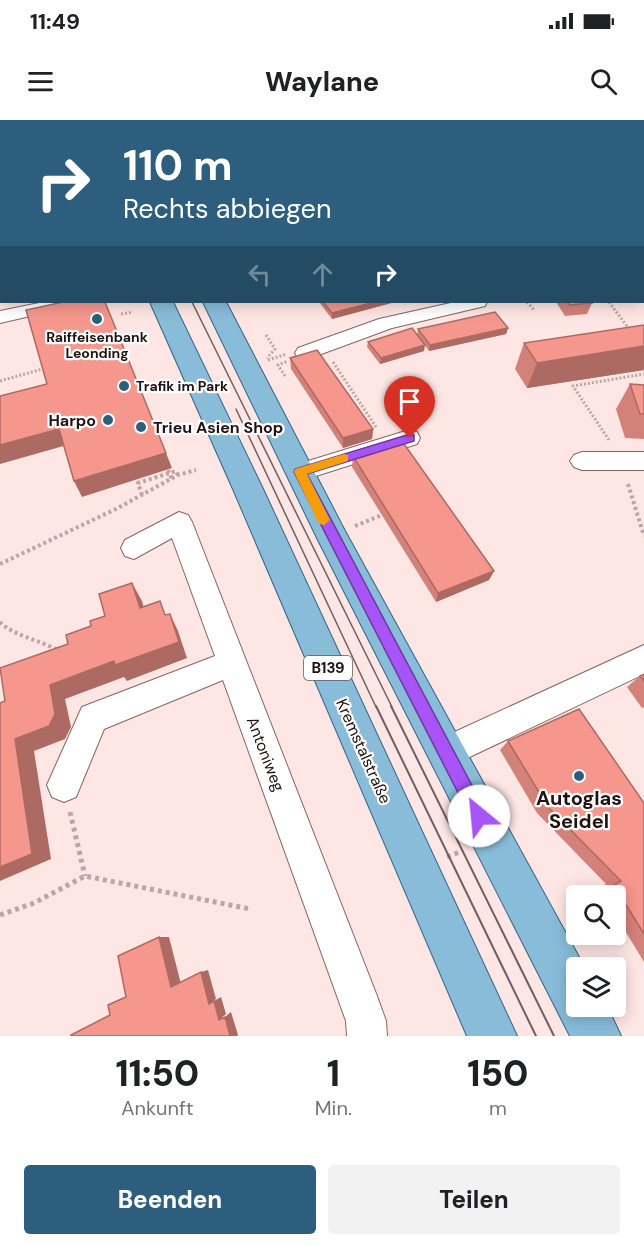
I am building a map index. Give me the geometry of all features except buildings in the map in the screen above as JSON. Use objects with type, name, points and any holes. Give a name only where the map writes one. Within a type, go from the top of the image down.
[{"type":"main road","points":[[215,303],[300,472],[566,980]]},
{"type":"main road","name":"Kremstalstraße","points":[[147,307],[248,489],[492,1036]]},
{"type":"main road","points":[[586,1017],[596,1036]]},
{"type":"street","points":[[0,317],[63,303]]},
{"type":"street","points":[[314,350],[386,323],[474,303]]},
{"type":"street","points":[[300,472],[410,438]]},
{"type":"street","points":[[582,461],[644,461]]},
{"type":"street","name":"Antoniweg","points":[[134,548],[179,522],[357,996],[366,1021],[367,1036]]},
{"type":"street","points":[[446,752],[644,659]]},
{"type":"street","points":[[64,784],[93,718],[232,663]]},
{"type":"path","points":[[528,303],[534,310]]},
{"type":"path","points":[[610,303],[635,337]]},
{"type":"path","points":[[121,314],[147,307]]},
{"type":"path","points":[[265,361],[275,349],[266,335]]},
{"type":"path","points":[[314,350],[377,426],[369,429]]},
{"type":"path","points":[[0,381],[46,368]]},
{"type":"path","points":[[616,461],[610,442],[573,386],[644,374]]},
{"type":"path","points":[[0,564],[178,475],[196,470]]},
{"type":"path","points":[[142,495],[138,483],[167,471],[176,471],[178,475]]},
{"type":"path","points":[[167,471],[172,479]]},
{"type":"path","points":[[635,484],[626,484],[644,536]]},
{"type":"path","points":[[350,528],[382,515]]},
{"type":"path","points":[[0,621],[4,628],[17,635],[33,638],[67,656]]},
{"type":"path","points":[[64,784],[85,876]]},
{"type":"path","points":[[417,872],[490,837]]},
{"type":"path","points":[[0,915],[34,903],[85,876],[250,909]]},
{"type":"tram line","points":[[192,303],[392,707]]},
{"type":"tram line","points":[[236,409],[376,707]]},
{"type":"tram line","points":[[376,706],[536,1036]]},
{"type":"tram line","points":[[391,706],[554,1036]]},
{"type":"slow traffic","points":[[324,520],[300,472],[344,458]]},
{"type":"place","name":"Raiffeisenbank Leonding","points":[[97,319]]},
{"type":"place","name":"Trafik im Park","points":[[124,386]]},
{"type":"place","name":"Harpo","points":[[108,420]]},
{"type":"place","name":"Trieu Asien Shop","points":[[141,427]]},
{"type":"place","name":"Autoglas Seidel","points":[[579,776]]},
{"type":"route","points":[[410,438],[300,472],[333,540],[479,816]]}]
